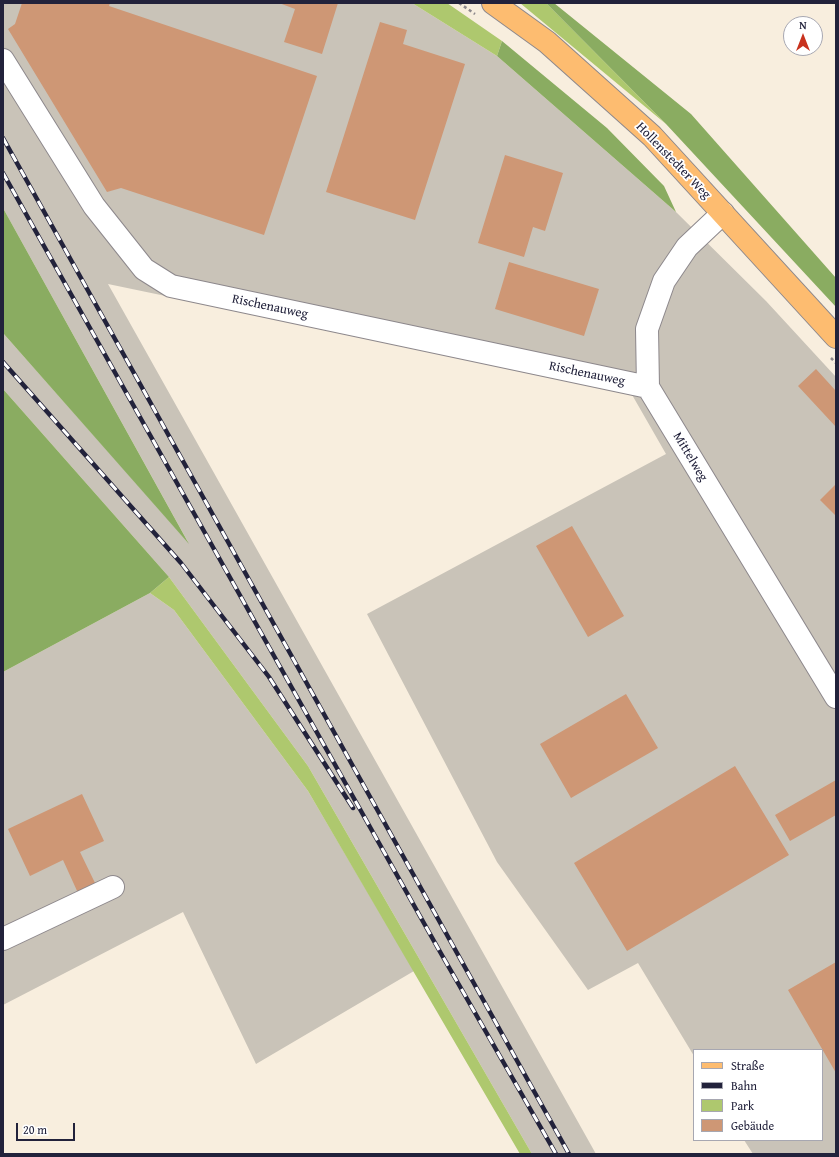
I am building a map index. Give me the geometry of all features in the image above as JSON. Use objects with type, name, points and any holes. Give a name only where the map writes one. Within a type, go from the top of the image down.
[{"type":"main road","name":"Hollenstedter Weg","points":[[485,9],[546,42],[652,136],[723,213],[833,347]]},
{"type":"street","name":"Rischenauweg","points":[[3,60],[94,206],[144,269],[171,286],[648,387]]},
{"type":"street","points":[[648,387],[647,329],[664,282],[687,247],[723,213]]},
{"type":"street","name":"Mittelweg","points":[[648,387],[836,697]]},
{"type":"street","points":[[3,938],[113,887]]},
{"type":"path","points":[[459,3],[485,9]]},
{"type":"path","points":[[833,347],[836,363]]},
{"type":"shaded area","points":[[3,3],[412,3],[497,56],[676,212],[766,301],[836,377],[836,1154],[753,1154],[745,1141],[823,1141],[823,1049],[693,1049],[693,1054],[638,963],[588,990],[497,862],[367,614],[666,454],[631,393],[108,284],[596,1154],[532,1154],[308,766],[169,577],[3,389],[3,333],[188,542],[3,208]]},
{"type":"shaded area","points":[[150,593],[174,610],[308,791],[414,971],[256,1064],[183,912],[3,1005],[3,672]]},
{"type":"green space","points":[[412,3],[447,3],[502,41],[497,56]]},
{"type":"green space","points":[[520,3],[546,3],[666,124]]},
{"type":"green space","points":[[546,3],[554,3],[691,114],[836,278],[836,307],[666,124]]},
{"type":"green space","points":[[502,41],[607,128],[664,186],[676,212],[497,56]]},
{"type":"green space","points":[[3,208],[189,544],[3,333]]},
{"type":"green space","points":[[3,389],[169,577],[150,593],[3,672]]},
{"type":"green space","points":[[169,577],[308,766],[532,1154],[520,1154],[308,791],[174,610],[150,593]]},
{"type":"building","points":[[22,3],[110,3],[109,6],[317,76],[264,235],[121,188],[107,192],[8,29],[15,24]]},
{"type":"building","points":[[279,3],[338,3],[322,54],[284,42],[295,9]]},
{"type":"building","points":[[380,22],[407,30],[403,44],[465,64],[415,220],[326,192]]},
{"type":"building","points":[[505,155],[563,173],[545,231],[533,227],[524,257],[478,243]]},
{"type":"building","points":[[509,262],[599,289],[584,336],[495,309]]},
{"type":"building","points":[[816,369],[836,391],[836,427],[798,386]]},
{"type":"building","points":[[836,484],[836,516],[820,500]]},
{"type":"building","points":[[572,526],[624,616],[588,637],[536,546]]},
{"type":"building","points":[[626,694],[658,748],[571,798],[540,744]]},
{"type":"building","points":[[735,766],[789,855],[627,951],[574,863]]},
{"type":"building","points":[[836,780],[836,815],[790,841],[775,815]]},
{"type":"building","points":[[82,794],[104,841],[80,852],[96,885],[78,893],[63,860],[30,876],[8,829]]},
{"type":"building","points":[[836,962],[836,1073],[823,1049],[788,990]]},
{"type":"railway","points":[[3,138],[569,1154]]},
{"type":"railway","points":[[3,173],[439,950],[556,1154]]},
{"type":"railway","points":[[3,362],[181,563],[269,677],[353,808]]}]
